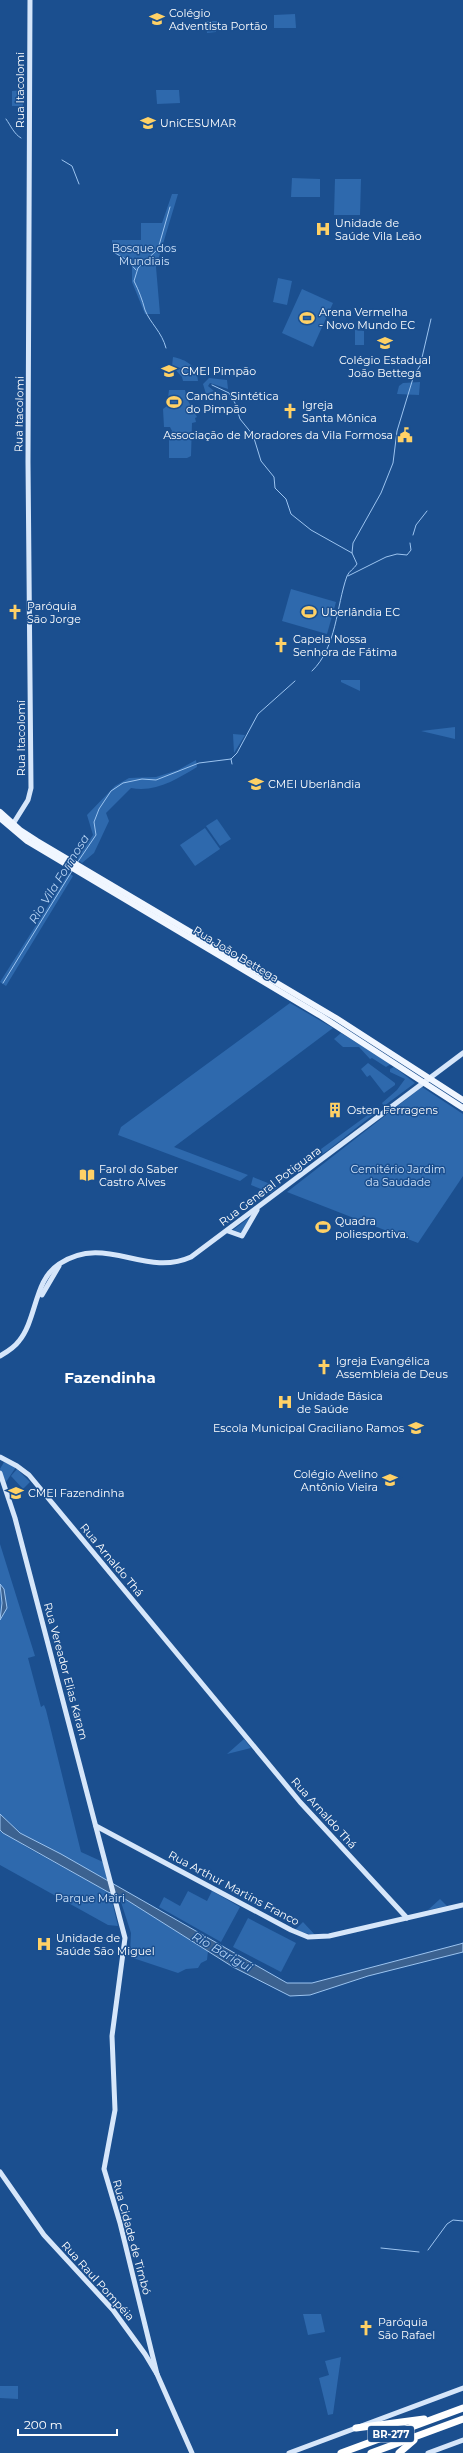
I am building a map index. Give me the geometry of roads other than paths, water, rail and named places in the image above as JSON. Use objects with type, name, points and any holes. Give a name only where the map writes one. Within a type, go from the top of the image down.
[{"type":"highway","name":"BR-277","points":[[341,2453],[463,2408]]},
{"type":"highway","points":[[356,2428],[442,2416]]},
{"type":"highway","name":"BR-277","points":[[371,2453],[463,2418]]},
{"type":"highway","points":[[400,2453],[407,2444],[434,2430]]},
{"type":"main road","name":"Rua Itacolomi","points":[[13,824],[28,800],[31,788],[28,462],[30,0]]},
{"type":"main road","name":"Rua João Bettega","points":[[0,812],[13,824],[75,867]]},
{"type":"main road","name":"Rua João Bettega","points":[[1,819],[26,841],[75,867],[205,943],[323,1013],[427,1080],[463,1100]]},
{"type":"main road","points":[[1,819],[13,824]]},
{"type":"main road","name":"Rua General Potiguara","points":[[0,1356],[13,1347],[22,1337],[38,1301],[44,1283],[51,1271],[66,1260],[80,1254],[98,1252],[150,1262],[174,1262],[196,1254],[463,1053]]},
{"type":"main road","name":"Rua João Bettega","points":[[427,1080],[463,1108]]},
{"type":"main road","points":[[228,1231],[242,1236],[258,1208]]},
{"type":"main road","name":"Rua General Potiguara","points":[[38,1301],[52,1278],[66,1260]]},
{"type":"main road","points":[[44,1283],[52,1278]]},
{"type":"main road","name":"Rua Arnaldo Thá","points":[[0,1457],[22,1469],[35,1482],[310,1813],[407,1918]]},
{"type":"main road","points":[[0,1463],[7,1460]]},
{"type":"main road","name":"Rua Vereador Elias Karam","points":[[0,1473],[19,1534],[116,1904]]},
{"type":"main road","name":"Rua Arthur Martins Franco","points":[[96,1826],[302,1935],[324,1937],[463,1905]]},
{"type":"main road","points":[[100,1842],[104,1835],[110,1834]]},
{"type":"main road","name":"Rua Cidade de Timbó","points":[[116,1904],[125,1943],[112,2036],[115,2105],[104,2169],[119,2218],[157,2374]]},
{"type":"main road","name":"Rua Raul Pompéia","points":[[0,2172],[47,2238],[113,2310],[146,2356],[157,2374],[192,2453]]},
{"type":"main road","points":[[149,2343],[146,2356],[153,2356]]},
{"type":"main road","points":[[289,2453],[463,2388]]},
{"type":"main road","points":[[428,2453],[463,2440]]},
{"type":"water","points":[[0,1584],[4,1589],[7,1608],[0,1620],[2,1603]]},
{"type":"water","name":"Rio Barigui","points":[[0,1814],[20,1833],[61,1854],[287,1983],[312,1983],[463,1943],[463,1952],[368,1976],[310,1995],[290,1996],[233,1967],[122,1897],[108,1892],[3,1833],[0,1830]]},
{"type":"waterway","points":[[6,119],[14,132],[21,138]]},
{"type":"waterway","points":[[62,160],[72,166],[79,184]]},
{"type":"waterway","points":[[166,348],[162,337],[147,315],[134,281],[138,268],[158,249],[170,207]]},
{"type":"waterway","points":[[112,251],[127,260],[136,270]]},
{"type":"waterway","name":"Rio Vila Formosa","points":[[312,671],[320,661],[331,639],[347,576],[357,564],[352,553],[353,543],[381,493],[393,463],[397,431],[414,375],[420,366],[431,319]]},
{"type":"waterway","points":[[212,385],[229,393],[235,403],[240,419],[253,435],[261,461],[274,477],[275,488],[286,499],[291,514],[311,530],[352,553]]},
{"type":"waterway","points":[[413,535],[416,525],[427,511]]},
{"type":"waterway","points":[[348,576],[386,557],[397,554],[407,555],[411,550],[410,543]]},
{"type":"waterway","name":"Rio Vila Formosa","points":[[77,863],[96,835],[94,822],[99,809],[111,791],[123,783],[142,779],[156,780],[199,763],[231,759],[237,753],[258,714],[295,681]]},
{"type":"waterway","name":"Rio Vila Formosa","points":[[231,759],[232,764]]},
{"type":"waterway","name":"Rio Vila Formosa","points":[[3,983],[72,871]]},
{"type":"waterway","points":[[428,2250],[447,2224],[453,2220],[463,2221]]},
{"type":"waterway","points":[[381,2248],[419,2252]]},
{"type":"place","name":"Colégio Adventista Portão","points":[[157,19]]},
{"type":"place","name":"UniCESUMAR","points":[[148,123]]},
{"type":"place","name":"Unidade de Saúde Vila Leão","points":[[323,229]]},
{"type":"place","name":"Arena Vermelha - Novo Mundo EC","points":[[307,318]]},
{"type":"place","name":"Colégio Estadual João Bettega","points":[[385,343]]},
{"type":"place","name":"CMEI Pimpão","points":[[169,371]]},
{"type":"place","name":"Cancha Sintética do Pimpão","points":[[174,402]]},
{"type":"place","name":"Igreja Santa Mônica","points":[[290,411]]},
{"type":"place","name":"Associação de Moradores da Vila Formosa","points":[[405,435]]},
{"type":"place","name":"Paróquia São Jorge","points":[[15,612]]},
{"type":"place","name":"Uberlândia EC","points":[[309,612]]},
{"type":"place","name":"Capela Nossa Senhora de Fátima","points":[[281,645]]},
{"type":"place","name":"CMEI Uberlândia","points":[[256,784]]},
{"type":"place","name":"Osten Ferragens","points":[[335,1110]]},
{"type":"place","name":"Farol do Saber Castro Alves","points":[[87,1175]]},
{"type":"place","name":"Quadra poliesportiva.","points":[[323,1227]]},
{"type":"place","name":"Igreja Evangélica Assembleia de Deus","points":[[324,1367]]},
{"type":"place","name":"Unidade Básica de Saúde","points":[[285,1402]]},
{"type":"place","name":"Escola Municipal Graciliano Ramos","points":[[416,1428]]},
{"type":"place","name":"Colégio Avelino Antônio Vieira","points":[[390,1480]]},
{"type":"place","name":"CMEI Fazendinha","points":[[16,1493]]},
{"type":"place","name":"Unidade de Saúde São Miguel","points":[[44,1944]]},
{"type":"place","name":"Paróquia São Rafael","points":[[366,2328]]},
{"type":"district","name":"Fazendinha","points":[[110,1378]]},
{"type":"park label","name":"Bosque dos Mundiais","points":[[144,254]]},
{"type":"park label","name":"Cemitério Jardim da Saudade","points":[[398,1175]]},
{"type":"park label","name":"Parque Mairi","points":[[90,1898]]}]
